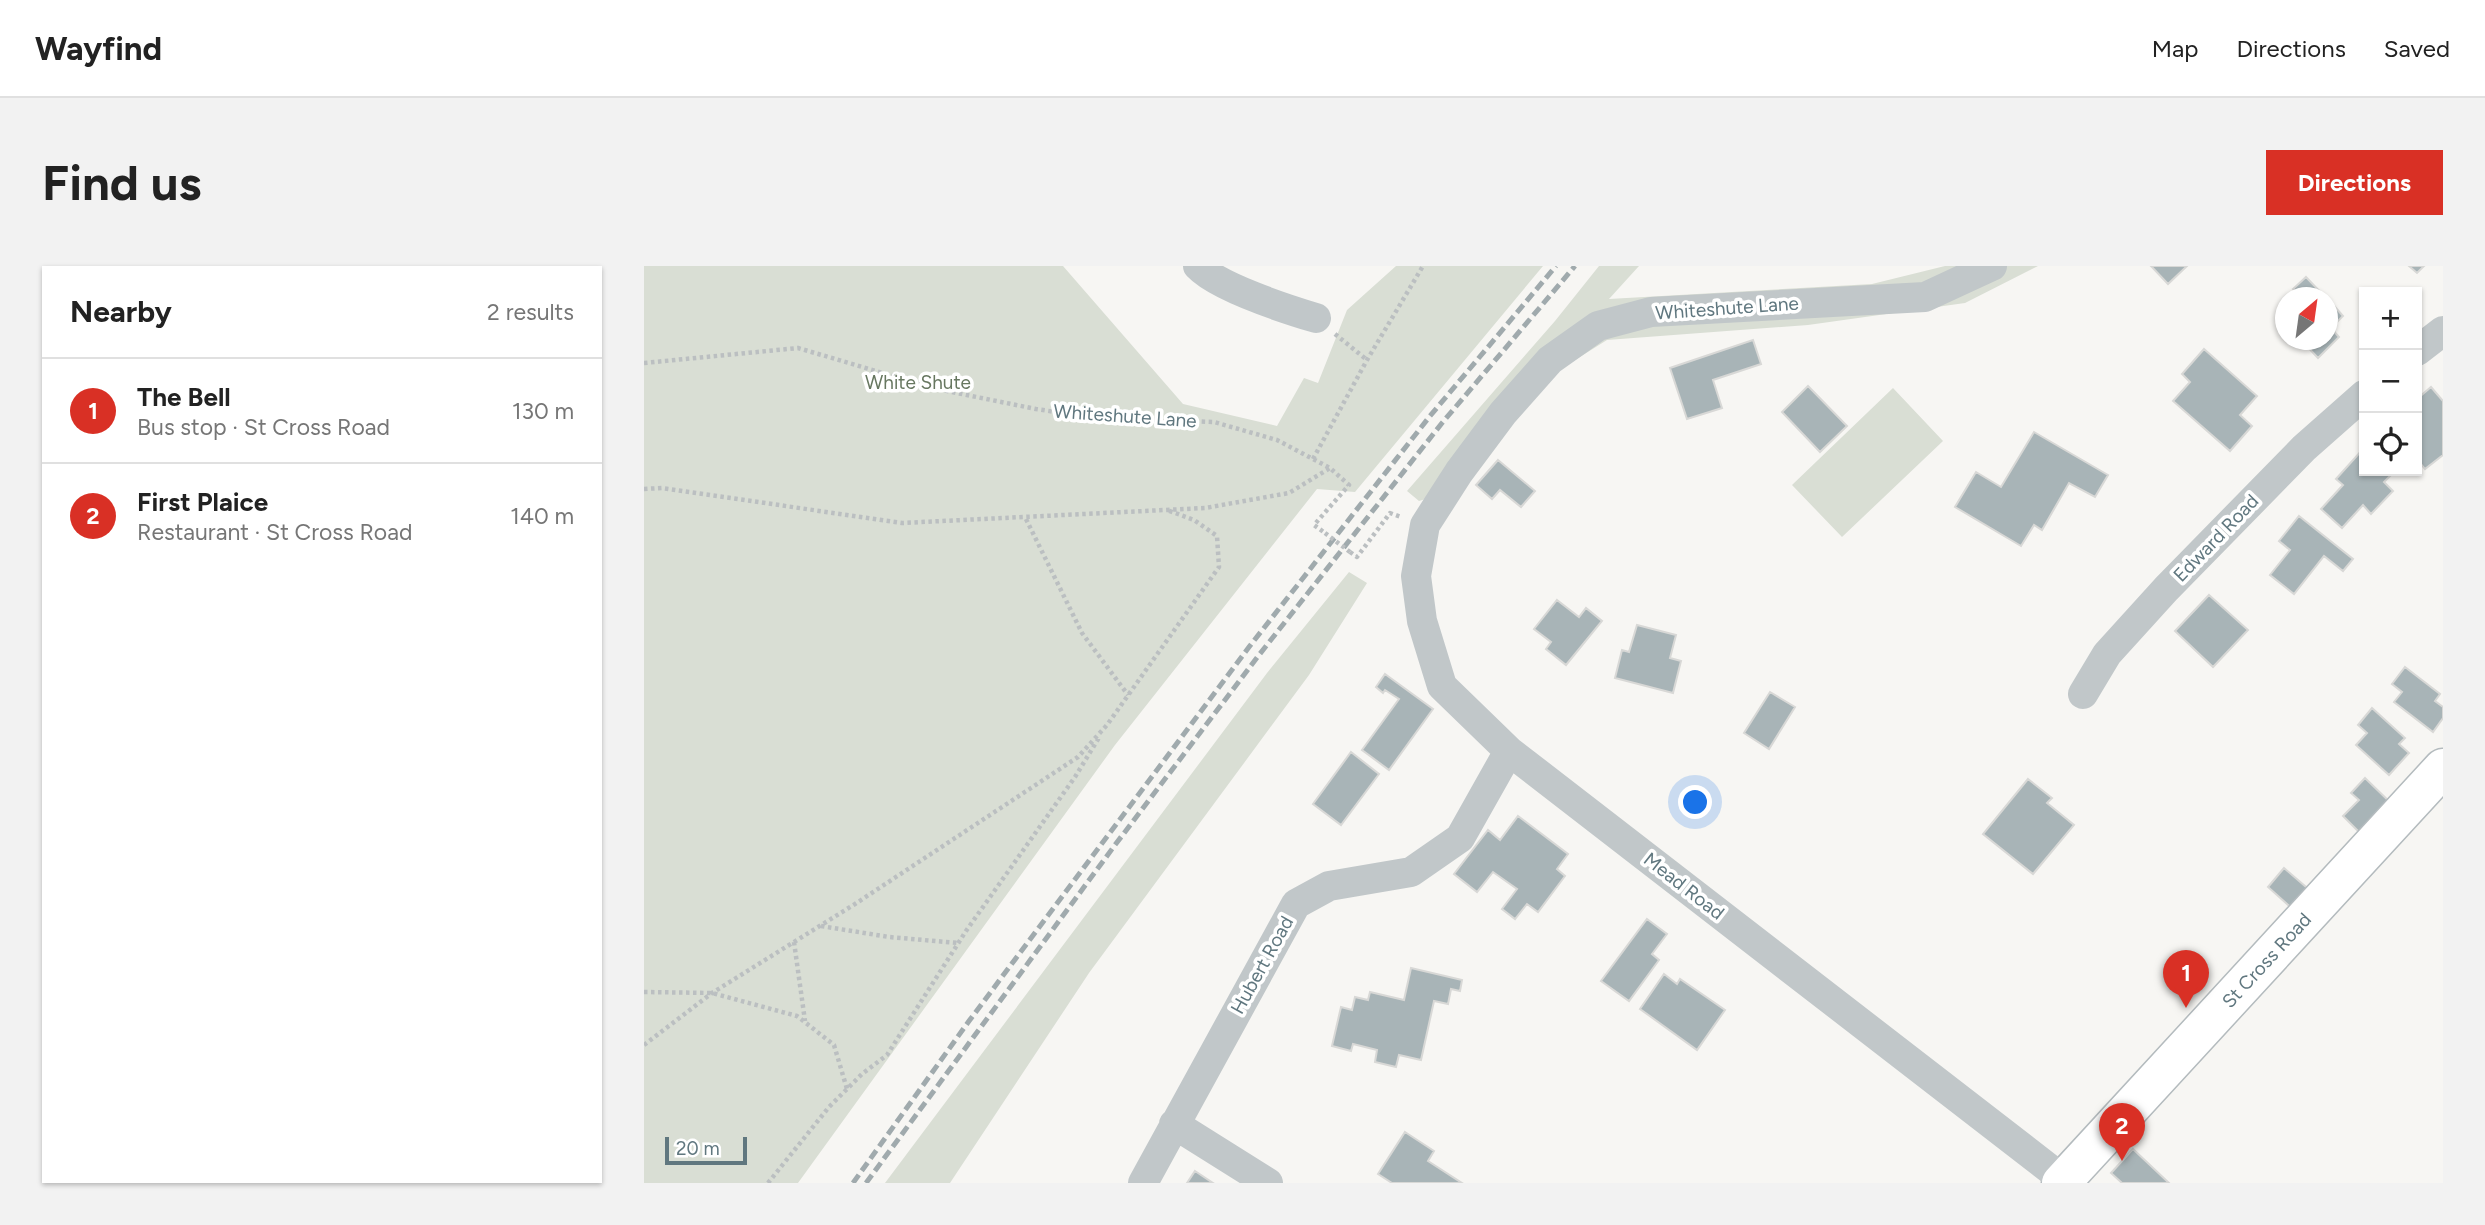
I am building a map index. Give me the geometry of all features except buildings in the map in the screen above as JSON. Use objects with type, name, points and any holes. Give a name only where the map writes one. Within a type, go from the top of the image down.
[{"type":"main road","name":"St Cross Road","points":[[2062,1181],[2443,768]]},
{"type":"street","points":[[1198,266],[1207,276],[1279,307],[1316,318]]},
{"type":"street","name":"Whiteshute Lane","points":[[1425,525],[1459,472],[1511,404],[1550,360],[1598,326],[1651,312],[1925,297],[1992,266]]},
{"type":"street","points":[[2418,350],[2443,331]]},
{"type":"street","name":"Edward Road","points":[[2083,694],[2107,654],[2166,590],[2304,448],[2359,399]]},
{"type":"street","name":"Mead Road","points":[[1425,525],[1416,576],[1422,621],[1442,686],[1509,751],[2062,1181]]},
{"type":"street","name":"Hubert Road","points":[[1143,1183],[1296,904],[1329,886],[1412,872],[1461,838],[1509,751]]},
{"type":"street","points":[[1174,1124],[1268,1183]]},
{"type":"path","points":[[1312,459],[1423,266]]},
{"type":"path","points":[[1316,318],[1367,360]]},
{"type":"path","name":"Whiteshute Lane","points":[[644,363],[798,348],[937,389],[1036,409],[1088,417],[1214,422],[1278,440],[1330,468]]},
{"type":"path","points":[[644,489],[662,488],[902,523],[1026,519],[1205,508],[1289,493],[1330,468],[1349,485],[1314,525],[1357,557],[1379,528]]},
{"type":"path","points":[[768,1183],[829,1107],[887,1055],[958,943],[1219,567],[1217,536],[1194,520],[1167,510]]},
{"type":"path","points":[[1026,519],[1082,633],[1128,695]]},
{"type":"path","points":[[644,1045],[712,993],[820,926],[1078,757],[1107,725]]},
{"type":"path","points":[[820,926],[889,937],[958,943]]},
{"type":"path","points":[[794,942],[805,1022]]},
{"type":"path","points":[[644,992],[712,993],[797,1016],[834,1045],[847,1089]]},
{"type":"green space","name":"White Shute","points":[[644,266],[1063,266],[1183,404],[1277,426],[1304,378],[1318,383],[1347,310],[1396,266],[1543,266],[1355,492],[1317,489],[1115,745],[798,1183],[644,1183]]},
{"type":"green space","points":[[1599,266],[1639,266],[1609,299],[1872,284],[1945,266],[2038,266],[1965,303],[1808,325],[1607,340],[1559,370],[1513,422],[1465,487],[1419,501],[1407,491],[1555,321]]},
{"type":"green space","points":[[1893,388],[1943,441],[1842,537],[1792,485]]},
{"type":"green space","points":[[1349,572],[1367,583],[1309,675],[1089,973],[950,1183],[885,1183],[1267,673]]},
{"type":"railway","points":[[853,1183],[969,1021],[1249,647],[1430,416],[1556,266]]},
{"type":"railway","points":[[866,1183],[1259,655],[1442,423],[1575,266]]},
{"type":"place","name":"The Bell","points":[[2186,1008]]},
{"type":"place","name":"First Plaice","points":[[2122,1161]]}]
